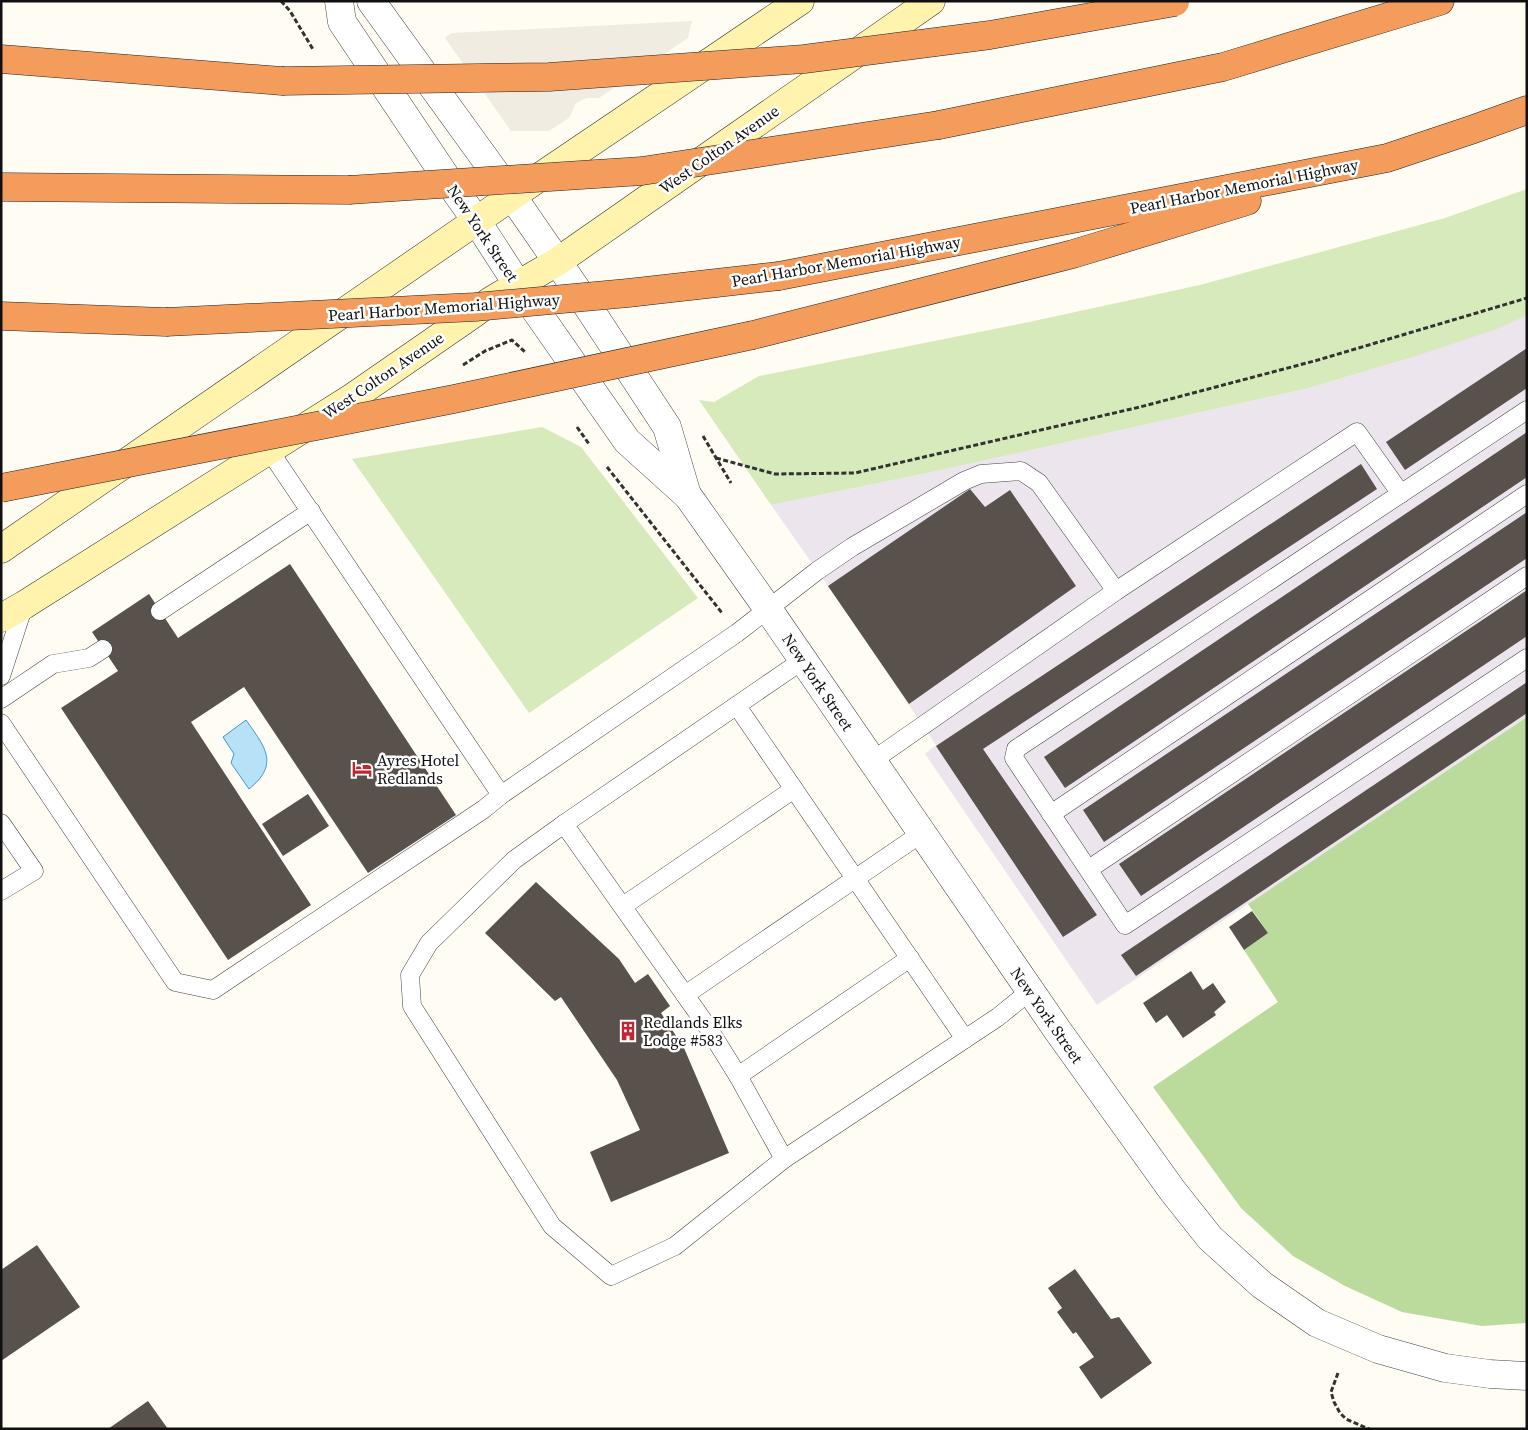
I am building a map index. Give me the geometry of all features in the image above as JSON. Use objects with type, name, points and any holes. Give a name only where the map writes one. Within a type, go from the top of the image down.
[{"type":"highway","points":[[1,187],[349,190],[642,171],[939,126],[1223,66],[1440,1]]},
{"type":"highway","points":[[1,59],[282,81],[549,77],[804,59],[990,35],[1176,2]]},
{"type":"highway","name":"Pearl Harbor Memorial Highway","points":[[1,316],[166,322],[475,307],[628,294],[780,276],[1387,158],[1527,110]]},
{"type":"highway","points":[[1,488],[454,399],[753,334],[1073,254],[1387,158]]},
{"type":"main road","points":[[1,549],[476,220],[800,1]]},
{"type":"main road","name":"West Colton Avenue","points":[[13,611],[353,397],[492,300],[557,262],[931,1]]},
{"type":"street","name":"New York Street","points":[[339,1],[342,22],[518,285],[627,441],[688,496],[768,609],[1030,991],[1172,1190],[1210,1238],[1262,1285],[1317,1323],[1378,1349],[1445,1368],[1490,1374],[1527,1376]]},
{"type":"street","name":"New York Street","points":[[372,1],[512,196],[667,427],[688,496]]},
{"type":"lane","points":[[1527,410],[1016,749],[1014,758],[1125,925],[1527,658]]},
{"type":"lane","points":[[872,761],[1116,592],[1358,432],[1401,494]]},
{"type":"lane","points":[[269,450],[502,795]]},
{"type":"lane","points":[[1,723],[175,982],[213,990],[476,814],[737,633],[817,571],[852,547],[964,481],[981,474],[1021,471],[1039,482],[1116,592]]},
{"type":"lane","points":[[1050,814],[1527,494]]},
{"type":"lane","points":[[160,611],[311,511]]},
{"type":"lane","points":[[1089,870],[1527,576]]},
{"type":"lane","points":[[1,676],[13,611]]},
{"type":"lane","points":[[1,700],[53,664],[89,658],[103,649]]},
{"type":"lane","points":[[803,660],[514,860],[430,943],[410,975],[412,1006],[552,1226],[611,1276],[675,1246],[784,1159],[998,1017],[1030,991]]},
{"type":"lane","points":[[737,706],[965,1039]]},
{"type":"lane","points":[[623,906],[794,789]]},
{"type":"lane","points":[[1,823],[34,871],[1,892]]},
{"type":"lane","points":[[564,824],[707,1026],[738,1076],[784,1159]]},
{"type":"lane","points":[[685,996],[922,833]]},
{"type":"lane","points":[[738,1076],[910,958]]},
{"type":"path","points":[[281,1],[290,11],[316,53]]},
{"type":"path","points":[[716,458],[775,474],[855,473],[1140,407],[1318,360],[1527,298]]},
{"type":"path","points":[[460,367],[484,351],[512,340],[526,352]]},
{"type":"path","points":[[575,423],[592,447]]},
{"type":"path","points":[[604,462],[737,633]]},
{"type":"path","points":[[1338,1373],[1331,1392],[1340,1413],[1369,1429]]},
{"type":"shaded area","points":[[692,21],[688,38],[599,98],[587,98],[576,103],[569,118],[549,131],[511,131],[445,38],[451,33]]},
{"type":"shaded area","points":[[1527,312],[1527,717],[1097,1005],[925,754],[936,745],[771,505],[937,471],[1305,389],[1410,358]]},
{"type":"green space","points":[[1527,189],[1527,315],[1497,329],[1410,358],[1305,389],[937,471],[771,505],[699,400],[714,402],[759,376],[1029,322],[1200,285],[1445,218]]},
{"type":"green space","points":[[542,427],[581,447],[698,598],[529,713],[352,459]]},
{"type":"green space","points":[[1527,717],[1527,1323],[1482,1326],[1402,1312],[1345,1286],[1293,1256],[1241,1208],[1153,1087],[1278,1002],[1244,950],[1268,933],[1248,904]]},
{"type":"water","points":[[246,720],[263,747],[267,763],[259,780],[249,789],[231,763],[234,754],[223,737]]},
{"type":"building","points":[[1527,348],[1527,388],[1405,470],[1386,442]]},
{"type":"building","points":[[1527,432],[1527,477],[1065,788],[1044,757]]},
{"type":"building","points":[[1361,464],[1377,489],[983,749],[1097,915],[1063,937],[936,746]]},
{"type":"building","points":[[970,489],[985,507],[1010,490],[1076,586],[909,704],[828,586]]},
{"type":"building","points":[[1527,512],[1527,558],[1104,842],[1083,810]]},
{"type":"building","name":"Ayres Hotel Redlands","points":[[290,564],[456,815],[368,873],[244,687],[191,722],[311,905],[228,960],[61,708],[118,671],[92,632],[149,594],[178,638]]},
{"type":"building","points":[[1527,590],[1527,636],[1141,896],[1119,864]]},
{"type":"building","points":[[1527,682],[1527,713],[1136,976],[1121,955]]},
{"type":"building","points":[[308,794],[329,826],[283,856],[262,824]]},
{"type":"building","name":"Redlands Elks Lodge #583","points":[[536,882],[619,959],[635,983],[648,974],[670,1006],[661,1013],[684,1048],[729,1153],[611,1202],[590,1152],[640,1130],[617,1080],[561,997],[555,1001],[485,933]]},
{"type":"building","points":[[1252,911],[1268,933],[1244,950],[1229,927]]},
{"type":"building","points":[[1191,971],[1203,990],[1213,983],[1226,1002],[1214,1012],[1216,1015],[1183,1038],[1167,1015],[1156,1023],[1143,1003]]},
{"type":"building","points":[[37,1245],[80,1307],[1,1361],[1,1270]]},
{"type":"building","points":[[1075,1269],[1111,1319],[1119,1317],[1152,1363],[1101,1399],[1079,1367],[1094,1357],[1076,1332],[1073,1334],[1057,1312],[1062,1308],[1048,1288]]},
{"type":"building","points":[[148,1401],[168,1429],[108,1429]]},
{"type":"place","name":"Ayres Hotel Redlands","points":[[362,769]]},
{"type":"place","name":"Redlands Elks Lodge #583","points":[[628,1031]]}]
